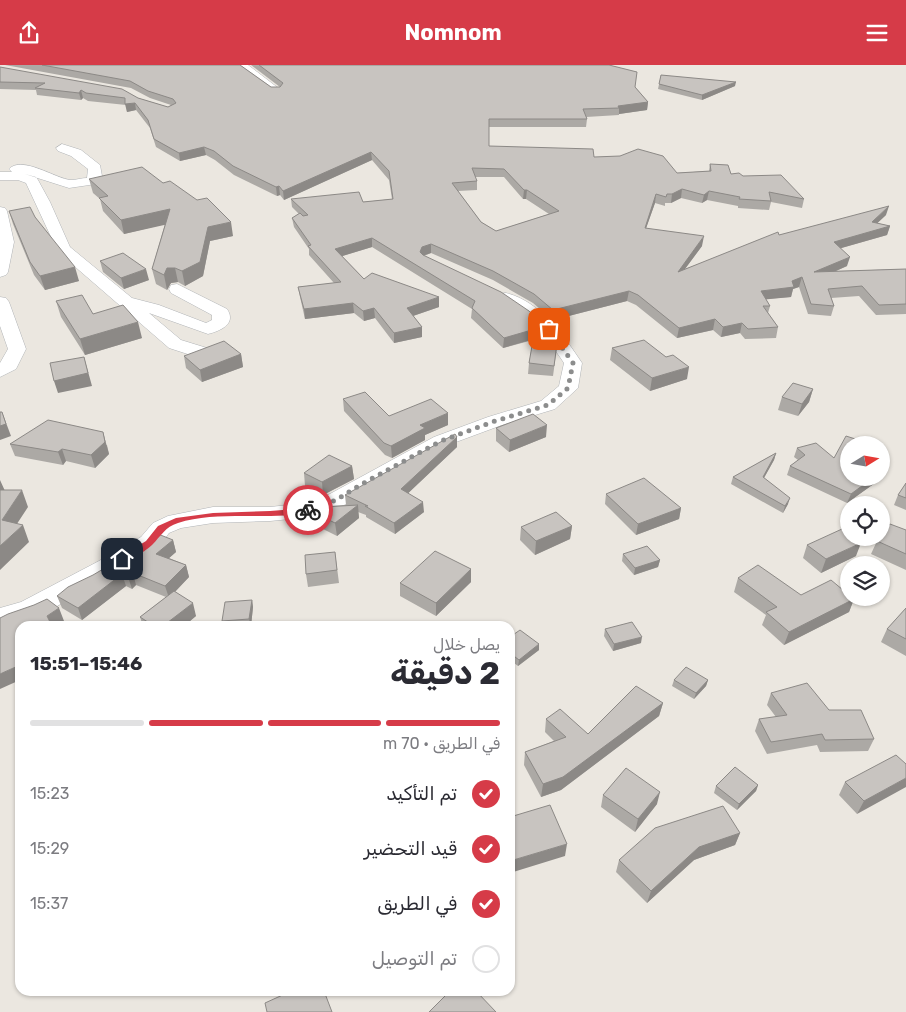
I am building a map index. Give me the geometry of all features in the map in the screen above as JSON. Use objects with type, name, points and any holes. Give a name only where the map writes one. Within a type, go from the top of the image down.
[{"type":"street","points":[[239,65],[250,69],[266,84],[277,91]]},
{"type":"street","points":[[2,176],[10,170],[30,170],[69,184],[91,181],[95,176],[95,168],[76,153],[62,148]]},
{"type":"street","points":[[2,176],[31,180],[44,202],[63,249],[175,344],[200,352]]},
{"type":"street","points":[[0,211],[6,242],[0,272]]},
{"type":"street","points":[[125,301],[155,308],[179,320],[208,329],[221,322],[221,313],[177,289]]},
{"type":"street","points":[[0,618],[30,609],[108,567],[149,543],[161,528],[176,521],[213,515],[270,514],[310,510],[336,500],[441,441],[495,421],[548,405],[568,388],[573,363],[558,340],[540,319],[490,289]]},
{"type":"street","points":[[0,302],[17,349],[9,365],[0,371]]},
{"type":"building","points":[[42,65],[240,65],[271,87],[280,87],[283,83],[259,65],[609,65],[637,72],[635,87],[648,102],[618,106],[619,108],[583,109],[587,119],[489,119],[489,146],[593,149],[594,157],[620,156],[638,149],[663,156],[677,173],[711,171],[710,164],[728,165],[731,174],[739,173],[743,176],[781,175],[804,199],[769,192],[771,201],[739,199],[740,197],[709,191],[704,195],[682,189],[672,194],[667,194],[666,197],[656,194],[645,228],[704,236],[678,272],[778,232],[779,235],[889,206],[872,222],[890,226],[834,242],[850,257],[814,272],[906,269],[906,304],[879,305],[862,286],[828,289],[834,306],[811,304],[802,277],[792,281],[794,287],[761,291],[770,306],[763,306],[778,327],[748,329],[742,323],[723,327],[715,319],[679,328],[638,295],[629,291],[553,310],[534,294],[493,271],[431,244],[422,247],[420,252],[423,255],[501,292],[529,311],[541,322],[557,344],[554,366],[529,363],[535,329],[504,338],[472,308],[475,301],[372,238],[335,249],[364,279],[372,273],[439,297],[407,308],[422,327],[394,333],[374,308],[363,311],[353,303],[304,309],[298,287],[341,282],[308,246],[311,245],[292,218],[300,213],[303,216],[308,215],[291,199],[359,192],[363,202],[393,199],[389,171],[371,152],[283,191],[279,186],[276,187],[233,166],[214,151],[204,147],[179,153],[154,139],[148,120],[135,103],[125,104],[125,98],[86,93],[81,90],[79,93],[35,88],[45,83],[0,82],[0,67],[122,89],[138,98],[168,107],[176,103],[173,99],[148,91],[130,81]],"holes":[[[472,168],[504,169],[524,190],[527,190],[559,211],[496,231],[481,222],[452,183],[477,181]]]},
{"type":"building","points":[[661,75],[736,82],[702,95],[659,84]]},
{"type":"building","points":[[142,167],[163,183],[170,181],[197,200],[207,198],[231,222],[208,227],[200,262],[182,271],[175,268],[167,268],[164,275],[152,269],[170,209],[121,220],[99,198],[108,196],[89,179]]},
{"type":"building","points":[[30,207],[35,217],[75,267],[40,276],[30,262],[9,211]]},
{"type":"building","points":[[123,253],[146,269],[121,278],[100,261]]},
{"type":"building","points":[[82,295],[93,314],[123,305],[138,322],[80,339],[56,301]]},
{"type":"building","points":[[644,340],[666,357],[673,355],[689,367],[652,378],[612,348]]},
{"type":"building","points":[[224,341],[241,354],[200,370],[184,356]]},
{"type":"building","points":[[84,357],[88,373],[54,381],[50,363]]},
{"type":"building","points":[[793,383],[813,389],[802,404],[782,397]]},
{"type":"building","points":[[365,392],[389,416],[431,399],[448,413],[420,425],[425,428],[391,446],[384,443],[343,399]]},
{"type":"building","points":[[0,412],[2,412],[6,424],[0,426]]},
{"type":"building","points":[[533,414],[547,425],[510,440],[496,428]]},
{"type":"building","points":[[48,420],[103,432],[105,442],[91,455],[62,449],[58,452],[10,444]]},
{"type":"building","points":[[455,434],[457,437],[401,489],[423,502],[394,523],[365,506],[368,506],[345,495]]},
{"type":"building","points":[[816,443],[834,458],[840,447],[840,486],[862,486],[851,494],[790,466],[805,455],[797,448]]},
{"type":"building","points":[[776,453],[763,477],[790,498],[785,506],[733,477]]},
{"type":"building","points":[[329,455],[352,466],[322,482],[304,473]]},
{"type":"building","points":[[644,478],[681,508],[638,524],[606,494]]},
{"type":"building","points":[[906,483],[906,498],[898,495]]},
{"type":"building","points":[[0,490],[22,490],[2,520],[23,525],[0,546]]},
{"type":"building","points":[[358,505],[335,523],[305,508]]},
{"type":"building","points":[[556,512],[572,526],[536,541],[521,527]]},
{"type":"building","points":[[890,524],[906,530],[906,554],[888,546],[890,546]]},
{"type":"building","points":[[840,530],[840,546],[854,546],[826,559],[807,545]]},
{"type":"building","points":[[158,534],[173,540],[156,554],[186,565],[165,586],[133,573],[128,577],[122,574],[78,608],[57,596],[68,587],[93,575],[154,539]]},
{"type":"building","points":[[647,546],[660,560],[635,568],[623,554]]},
{"type":"building","points":[[435,551],[471,569],[436,603],[400,583]]},
{"type":"building","points":[[335,552],[337,570],[306,574],[305,555]]},
{"type":"building","points":[[758,565],[801,595],[831,580],[840,588],[840,606],[789,632],[766,612],[777,607],[738,578]]},
{"type":"building","points":[[174,591],[193,603],[170,621],[146,621],[140,617]]},
{"type":"building","points":[[47,599],[59,608],[47,616],[50,621],[15,621],[15,667],[0,674],[0,618]]},
{"type":"building","points":[[252,600],[249,619],[222,621],[225,602]]},
{"type":"building","points":[[906,608],[906,639],[887,629]]},
{"type":"building","points":[[632,622],[642,637],[614,644],[605,629]]},
{"type":"building","points":[[520,630],[539,644],[519,660],[515,657],[515,634]]},
{"type":"building","points":[[686,667],[708,680],[696,693],[674,680]]},
{"type":"building","points":[[807,683],[829,710],[861,710],[874,739],[825,740],[822,734],[771,742],[759,719],[787,715],[771,693]]},
{"type":"building","points":[[636,686],[663,703],[563,777],[543,784],[525,752],[566,737],[546,719],[560,709],[588,734]]},
{"type":"building","points":[[896,755],[906,764],[906,778],[864,801],[845,782]]},
{"type":"building","points":[[735,767],[758,785],[739,804],[716,786]]},
{"type":"building","points":[[626,768],[660,792],[638,819],[603,795]]},
{"type":"building","points":[[550,805],[567,844],[515,860],[515,816]]},
{"type":"building","points":[[723,806],[740,833],[699,847],[651,891],[619,860],[655,828]]},
{"type":"building","points":[[280,996],[326,996],[332,1012],[267,1012],[265,1003]]},
{"type":"building","points":[[445,996],[481,996],[496,1012],[429,1012]]},
{"type":"way so far","points":[[308,510],[336,500],[400,462],[441,441],[495,421],[548,405],[568,388],[573,363],[549,329]]},
{"type":"route","points":[[122,559],[149,543],[161,528],[176,521],[213,515],[270,514],[308,510]]}]
